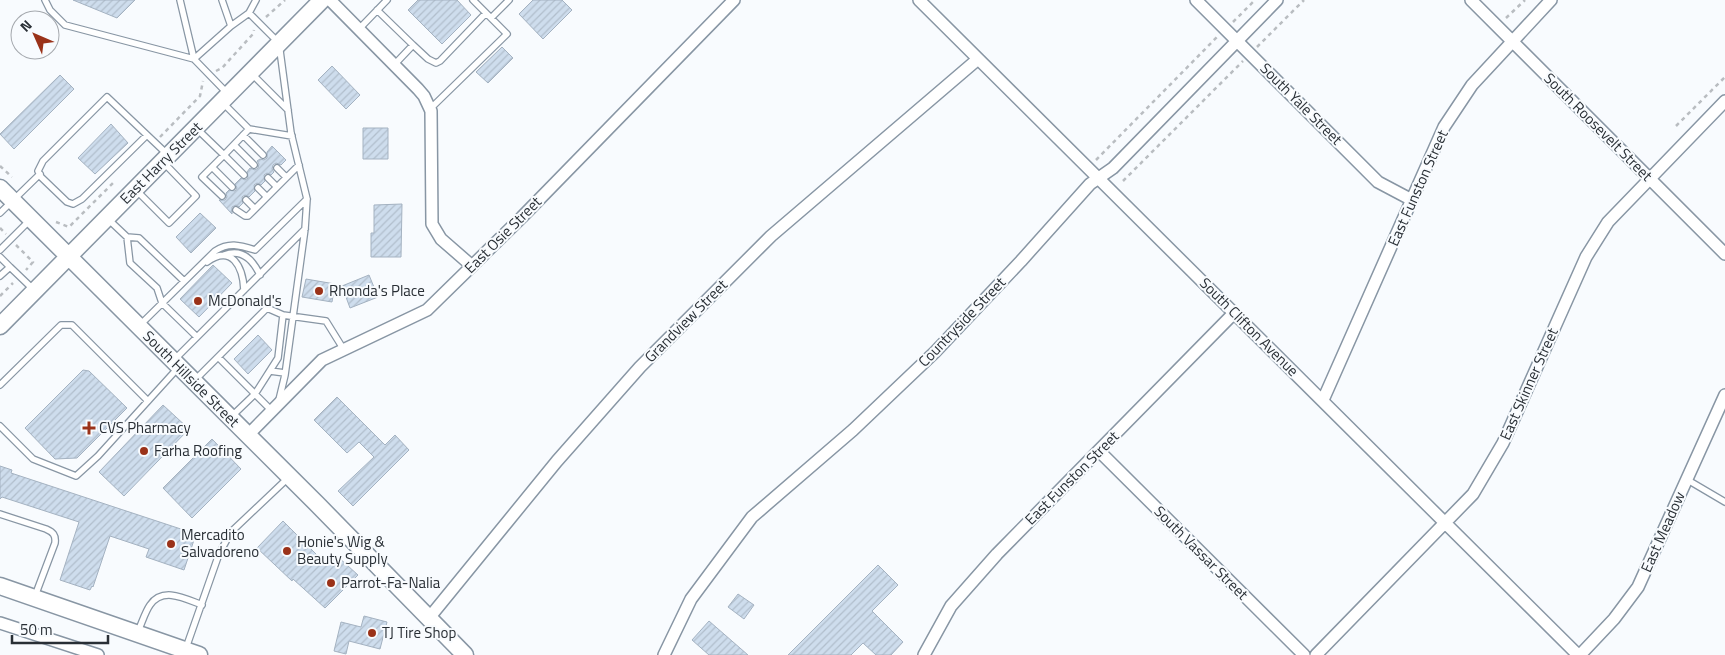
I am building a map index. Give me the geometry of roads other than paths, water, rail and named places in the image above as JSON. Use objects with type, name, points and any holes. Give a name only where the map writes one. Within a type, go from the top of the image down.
[{"type":"main road","name":"East Harry Street","points":[[0,326],[322,0]]},
{"type":"main road","name":"South Hillside Street","points":[[0,188],[290,477],[465,655]]},
{"type":"main road","points":[[0,586],[192,653]]},
{"type":"street","points":[[330,0],[418,89],[430,109],[432,224],[441,239],[472,266]]},
{"type":"street","name":"East Osie Street","points":[[248,435],[322,360],[427,310],[734,0]]},
{"type":"street","name":"South Clifton Avenue","points":[[919,0],[1579,655]]},
{"type":"street","name":"South Yale Street","points":[[1196,0],[1378,182],[1412,200]]},
{"type":"street","name":"Countryside Street","points":[[664,655],[690,600],[752,517],[853,430],[935,352],[1021,261],[1090,184],[1113,168],[1277,0]]},
{"type":"street","name":"South Roosevelt Street","points":[[1471,0],[1725,254]]},
{"type":"street","name":"East Funston Street","points":[[1323,400],[1444,127],[1472,85],[1551,0]]},
{"type":"street","name":"Grandview Street","points":[[429,618],[557,461],[640,367],[771,236],[978,59]]},
{"type":"street","name":"East Skinner Street","points":[[1316,655],[1473,494],[1503,443],[1586,257],[1608,222],[1725,101]]},
{"type":"street","name":"East Funston Street","points":[[924,655],[951,606],[997,554],[1234,313]]},
{"type":"street","name":"East Meadow","points":[[1579,655],[1614,619],[1638,588],[1725,395]]},
{"type":"street","name":"South Vassar Street","points":[[1099,451],[1304,655]]},
{"type":"street","points":[[0,622],[98,655]]},
{"type":"lane","points":[[45,0],[50,10],[65,25],[194,59]]},
{"type":"lane","points":[[180,0],[194,59],[249,129],[292,136]]},
{"type":"lane","points":[[222,0],[231,26]]},
{"type":"lane","points":[[194,59],[231,26],[249,13],[256,0]]},
{"type":"lane","points":[[359,29],[387,0]]},
{"type":"lane","points":[[377,10],[428,59],[436,63],[509,0]]},
{"type":"lane","points":[[430,109],[507,34],[477,1]]},
{"type":"lane","points":[[218,357],[255,394],[275,408],[285,373],[305,229],[307,199],[292,136],[280,43],[249,13]]},
{"type":"lane","points":[[394,65],[413,45]]},
{"type":"lane","points":[[250,72],[288,110]]},
{"type":"lane","points":[[135,189],[169,223],[196,196],[147,135],[107,96],[43,160],[38,171],[67,202],[73,204],[82,199],[147,135]]},
{"type":"lane","points":[[196,128],[244,175]]},
{"type":"lane","points":[[222,196],[202,177],[249,129]]},
{"type":"lane","points":[[244,135],[264,155]]},
{"type":"lane","points":[[234,145],[254,164]]},
{"type":"lane","points":[[236,210],[248,216],[299,165]]},
{"type":"lane","points":[[212,167],[232,187]]},
{"type":"lane","points":[[277,168],[286,177]]},
{"type":"lane","points":[[0,213],[40,174]]},
{"type":"lane","points":[[268,178],[277,187]]},
{"type":"lane","points":[[258,188],[267,197]]},
{"type":"lane","points":[[138,327],[215,250],[235,244],[255,250],[307,199]]},
{"type":"lane","points":[[246,200],[255,209]]},
{"type":"lane","points":[[106,217],[126,237],[130,262],[157,288],[162,303],[197,337]]},
{"type":"lane","points":[[0,250],[31,219]]},
{"type":"lane","points":[[0,426],[33,459],[76,476],[98,456],[148,401],[197,337],[305,229]]},
{"type":"lane","points":[[126,237],[140,238],[184,281]]},
{"type":"lane","points":[[191,274],[214,257],[228,254],[243,255],[252,260],[260,275]]},
{"type":"lane","points":[[224,255],[236,261],[244,277],[244,290]]},
{"type":"lane","points":[[0,257],[35,290]]},
{"type":"lane","points":[[0,276],[10,267]]},
{"type":"lane","points":[[194,382],[268,308],[283,315],[326,321],[344,350]]},
{"type":"lane","points":[[230,418],[255,394],[278,358],[283,315]]},
{"type":"lane","points":[[0,385],[61,325],[72,325],[148,401]]},
{"type":"lane","points":[[270,371],[285,373]]},
{"type":"lane","points":[[192,653],[202,606],[219,554],[231,532],[290,477]]},
{"type":"lane","points":[[1686,479],[1725,502]]},
{"type":"lane","points":[[0,514],[46,529],[56,537],[35,598]]},
{"type":"lane","points":[[137,633],[150,605],[156,599],[168,595],[176,595],[202,606]]},
{"type":"place","name":"Rhonda's Place","points":[[319,291]]},
{"type":"place","name":"McDonald's","points":[[198,301]]},
{"type":"place","name":"CVS Pharmacy","points":[[89,428]]},
{"type":"place","name":"Farha Roofing","points":[[144,451]]},
{"type":"place","name":"Mercadito Salvadoreno","points":[[171,544]]},
{"type":"place","name":"Honie's Wig & Beauty Supply","points":[[287,551]]},
{"type":"place","name":"Parrot-Fa-Nalia","points":[[331,583]]},
{"type":"place","name":"TJ Tire Shop","points":[[372,633]]}]
